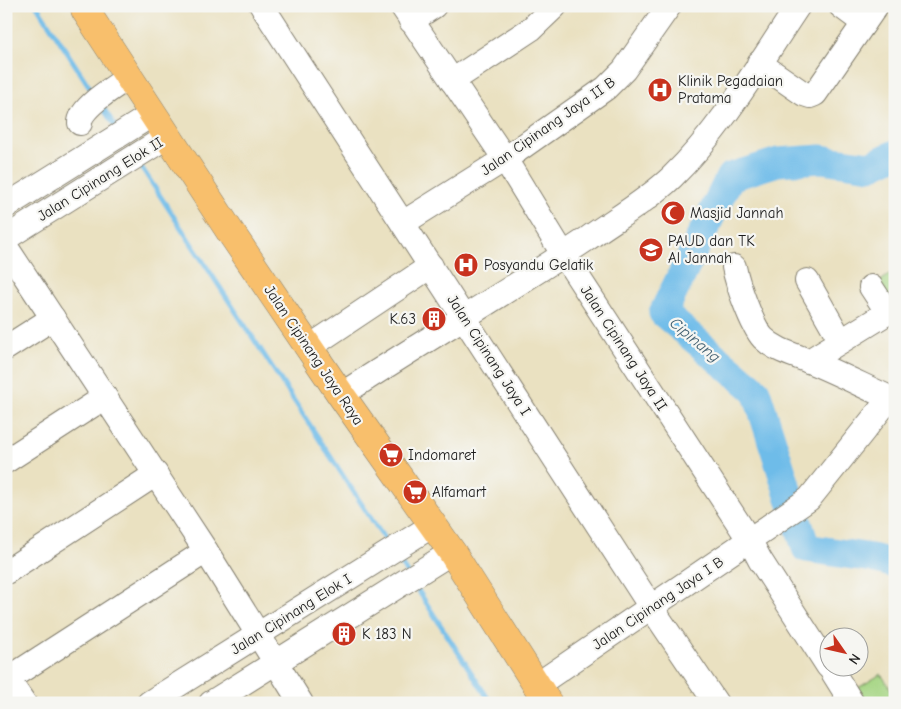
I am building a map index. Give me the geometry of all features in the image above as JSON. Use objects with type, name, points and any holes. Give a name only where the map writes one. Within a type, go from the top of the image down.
[{"type":"main road","name":"Jalan Cipinang Jaya Raya","points":[[87,8],[122,82],[150,115],[164,139],[340,395],[424,530],[543,694]]},
{"type":"street","name":"Jalan Cipinang Jaya I","points":[[262,6],[651,607],[716,703]]},
{"type":"street","points":[[407,14],[434,6]]},
{"type":"street","points":[[452,81],[531,29],[555,6]]},
{"type":"street","name":"Jalan Cipinang Jaya II B","points":[[403,223],[505,159],[606,88],[616,79],[669,6]]},
{"type":"street","points":[[340,395],[563,254],[654,192],[671,178],[721,119],[798,6]]},
{"type":"street","points":[[759,63],[804,94],[810,96],[815,94],[870,15],[840,6]]},
{"type":"street","name":"Jalan Cipinang Jaya II","points":[[407,14],[505,159],[563,254],[818,649]]},
{"type":"street","points":[[80,123],[82,115],[94,103],[122,82]]},
{"type":"street","name":"Jalan Cipinang Elok II","points":[[6,206],[150,115]]},
{"type":"street","name":"Jalan Cipinang Elok II","points":[[6,238],[164,139]]},
{"type":"street","points":[[6,246],[206,551],[301,703]]},
{"type":"street","points":[[308,348],[431,266]]},
{"type":"street","points":[[734,267],[738,284],[763,338],[780,349],[893,398]]},
{"type":"street","points":[[806,281],[842,341]]},
{"type":"street","points":[[809,361],[891,310],[871,286]]},
{"type":"street","points":[[6,348],[53,318]]},
{"type":"street","points":[[6,461],[105,397]]},
{"type":"street","name":"Jalan Cipinang Jaya I B","points":[[543,694],[651,607],[809,500],[881,409],[893,398]]},
{"type":"street","points":[[6,572],[156,474]]},
{"type":"street","name":"Jalan Cipinang Elok I","points":[[149,703],[424,530]]},
{"type":"street","points":[[24,703],[7,678],[206,551]]},
{"type":"street","points":[[211,703],[444,558]]},
{"type":"street","name":"Jalan Cipinang Jaya II","points":[[835,676],[852,703]]},
{"type":"green space","points":[[895,270],[895,304],[874,286]]},
{"type":"green space","points":[[881,674],[895,696],[895,703],[868,703],[858,688]]},
{"type":"waterway","points":[[37,6],[94,94]]},
{"type":"waterway","points":[[101,105],[117,129]]},
{"type":"waterway","name":"Cipinang","points":[[895,154],[870,166],[821,159],[778,162],[730,177],[663,313],[756,391],[806,548],[872,558],[895,564]]},
{"type":"waterway","points":[[138,162],[389,546]]},
{"type":"waterway","points":[[395,555],[407,573]]},
{"type":"waterway","points":[[414,584],[491,703]]},
{"type":"place","name":"Klinik Pegadaian Pratama","points":[[660,90]]},
{"type":"place","name":"Masjid Jannah","points":[[673,213]]},
{"type":"place","name":"PAUD dan TK Al Jannah","points":[[651,250]]},
{"type":"place","name":"Posyandu Gelatik","points":[[466,265]]},
{"type":"place","name":"K.63","points":[[434,319]]},
{"type":"place","name":"Indomaret","points":[[391,455]]},
{"type":"place","name":"Alfamart","points":[[415,492]]},
{"type":"place","name":"K 183 N","points":[[344,634]]}]
